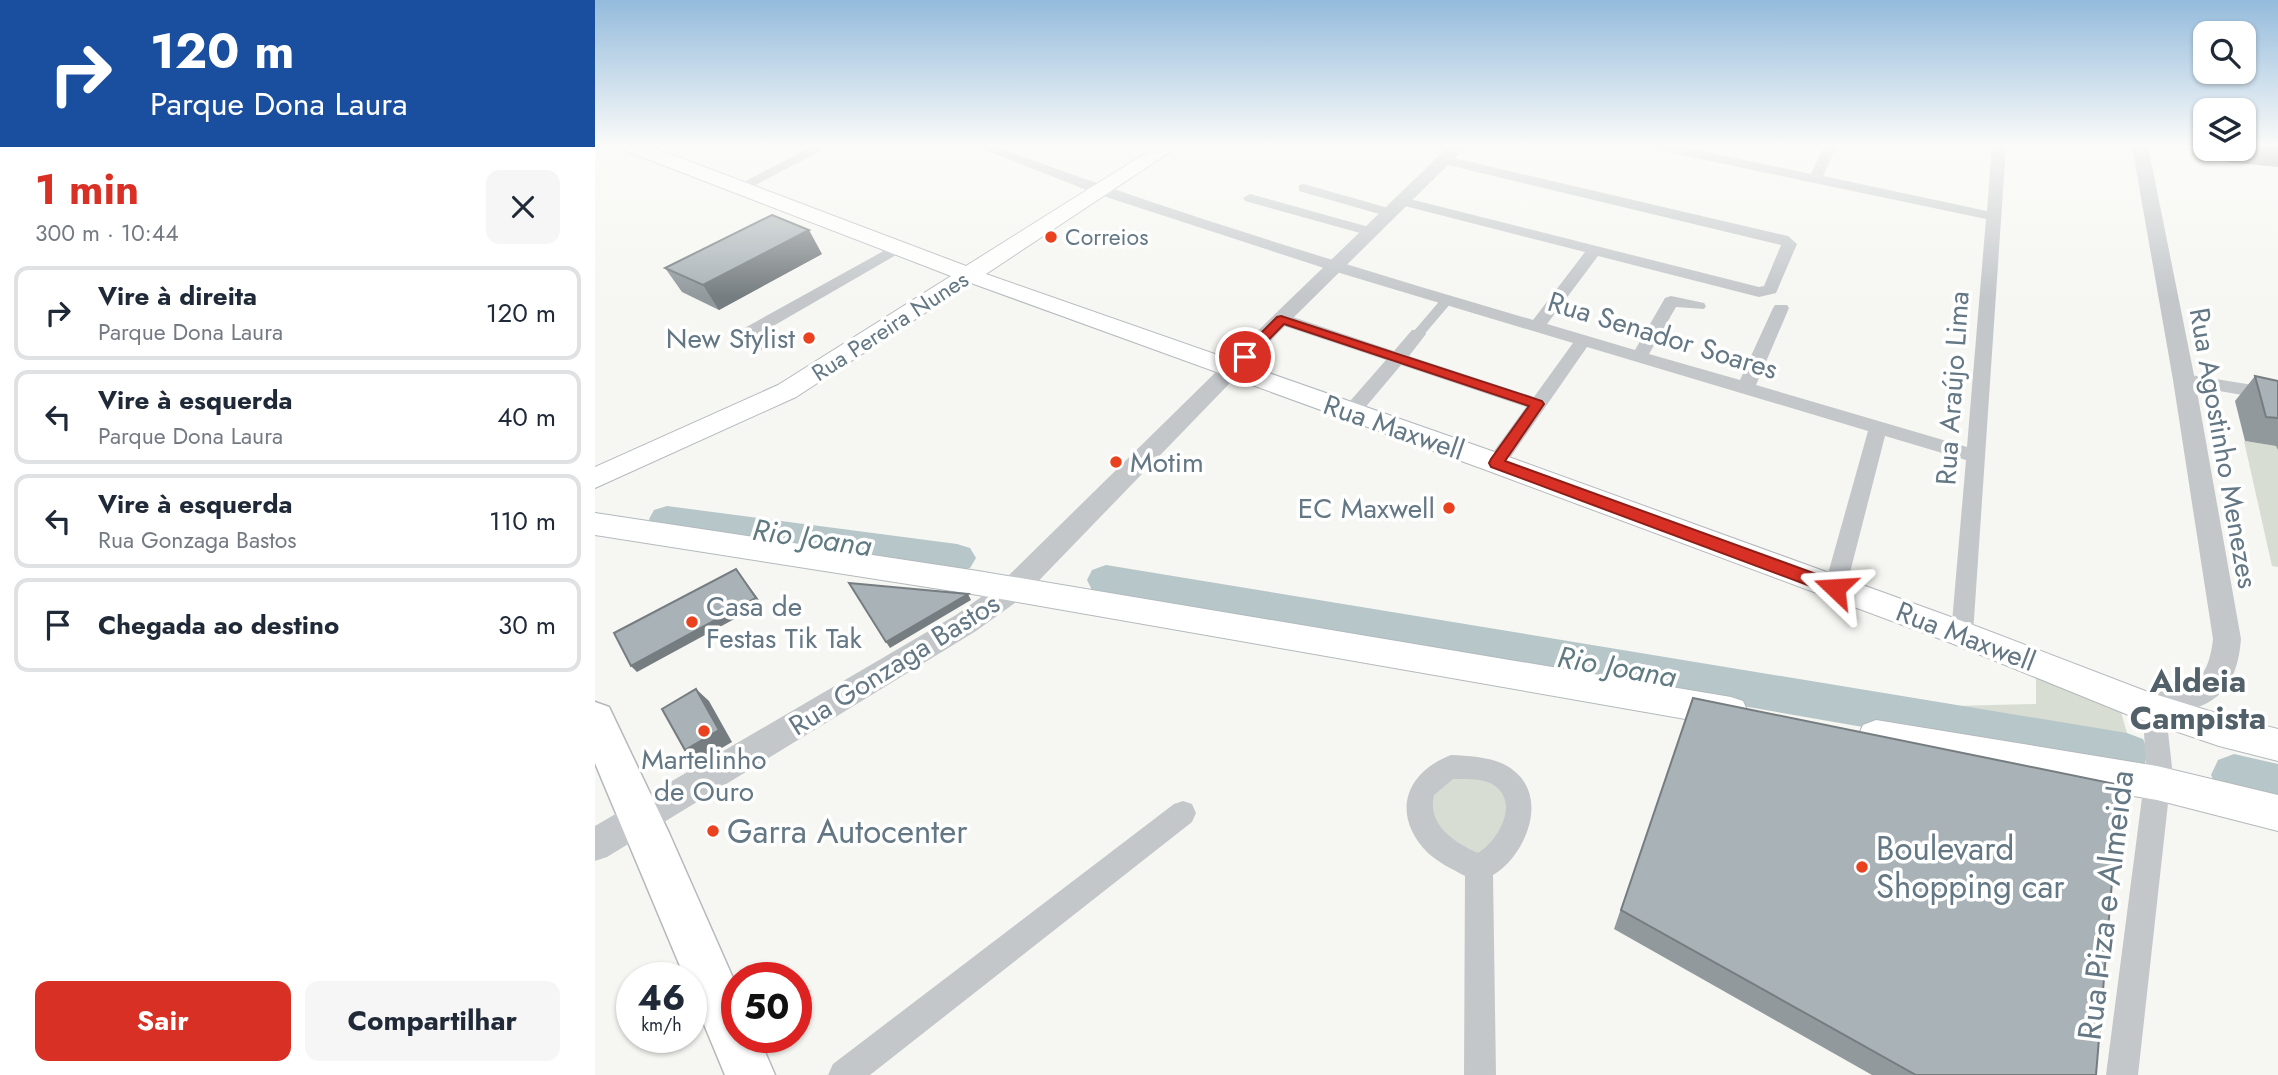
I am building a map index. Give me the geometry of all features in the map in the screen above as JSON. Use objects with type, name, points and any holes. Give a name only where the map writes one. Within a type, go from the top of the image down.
[{"type":"main road","name":"Rua Maxwell","points":[[761,196],[969,275],[1496,463],[1962,634],[2143,705],[2218,730],[2278,745]]},
{"type":"main road","name":"Rua Pereira Nunes","points":[[595,478],[787,391],[1094,196]]},
{"type":"main road","points":[[595,524],[1012,590],[1756,716]]},
{"type":"main road","points":[[595,719],[641,818],[750,1075]]},
{"type":"main road","points":[[1839,730],[2157,783],[2278,813]]},
{"type":"street","name":"Rua Senador Soares","points":[[1118,196],[1335,267],[1976,456]]},
{"type":"street","points":[[1344,196],[1759,292],[1770,290],[1789,244],[1783,239],[1619,196]]},
{"type":"street","name":"Rua Gonzaga Bastos","points":[[595,845],[966,622],[1012,590],[1406,196]]},
{"type":"street","points":[[1897,196],[1992,216]]},
{"type":"street","name":"Rua Araújo Lima","points":[[1962,634],[1994,196]]},
{"type":"street","name":"Rua Agostinho Menezes","points":[[2143,705],[2181,700],[2208,689],[2220,677],[2227,661],[2227,639],[2184,380],[2149,196]]},
{"type":"street","points":[[1250,198],[1371,232]]},
{"type":"street","points":[[758,346],[745,336],[898,248]]},
{"type":"street","points":[[1538,325],[1591,255]]},
{"type":"street","points":[[1351,412],[1447,300]]},
{"type":"street","points":[[1640,355],[1671,301],[1699,306]]},
{"type":"street","points":[[1747,387],[1781,308]]},
{"type":"street","points":[[1281,319],[1538,404]]},
{"type":"street","points":[[1496,463],[1584,339]]},
{"type":"street","points":[[2184,380],[2278,394]]},
{"type":"street","points":[[1835,588],[1878,428]]},
{"type":"street","name":"Rua Piza e Almeida","points":[[2122,1075],[2159,767],[2157,732],[2143,705]]},
{"type":"street","points":[[844,1075],[1182,813]]},
{"type":"street","points":[[1479,868],[1480,1075]]},
{"type":"shaded area","points":[[2244,441],[2278,446],[2278,567],[2272,566]]},
{"type":"shaded area","points":[[2036,677],[2120,708],[2128,737],[1953,706],[2036,704]]},
{"type":"shaded area","points":[[1444,777],[1495,779],[1510,794],[1510,821],[1476,859],[1433,828],[1429,787]]},
{"type":"building","points":[[772,215],[809,230],[703,285],[665,268]]},
{"type":"building","points":[[2255,376],[2278,381],[2278,418],[2266,417]]},
{"type":"building","name":"Casa de Festas Tik Tak","points":[[736,569],[756,598],[631,666],[614,633]]},
{"type":"building","points":[[849,583],[968,594],[886,642]]},
{"type":"building","points":[[696,689],[719,730],[685,750],[662,709]]},
{"type":"building","name":"Boulevard Shopping car","points":[[1693,698],[2120,785],[2096,1075],[1916,1075],[1621,910]]},
{"type":"waterway","name":"Rio Joana","points":[[667,519],[957,558]]},
{"type":"waterway","name":"Rio Joana","points":[[1106,580],[2127,753]]},
{"type":"waterway","name":"Rio Joana","points":[[2234,775],[2278,785]]},
{"type":"place","name":"Correios","points":[[1051,237]]},
{"type":"place","name":"New Stylist","points":[[809,338]]},
{"type":"place","name":"Motim","points":[[1116,462]]},
{"type":"place","name":"EC Maxwell","points":[[1449,508]]},
{"type":"place","name":"Casa de Festas Tik Tak","points":[[692,622]]},
{"type":"place","name":"Martelinho de Ouro","points":[[704,731]]},
{"type":"place","name":"Garra Autocenter","points":[[713,831]]},
{"type":"place","name":"Boulevard Shopping car","points":[[1862,867]]},
{"type":"district","name":"Aldeia Campista","points":[[2198,700]]},
{"type":"route","points":[[1245,357],[1281,319],[1538,404],[1496,463],[1835,588]]}]
